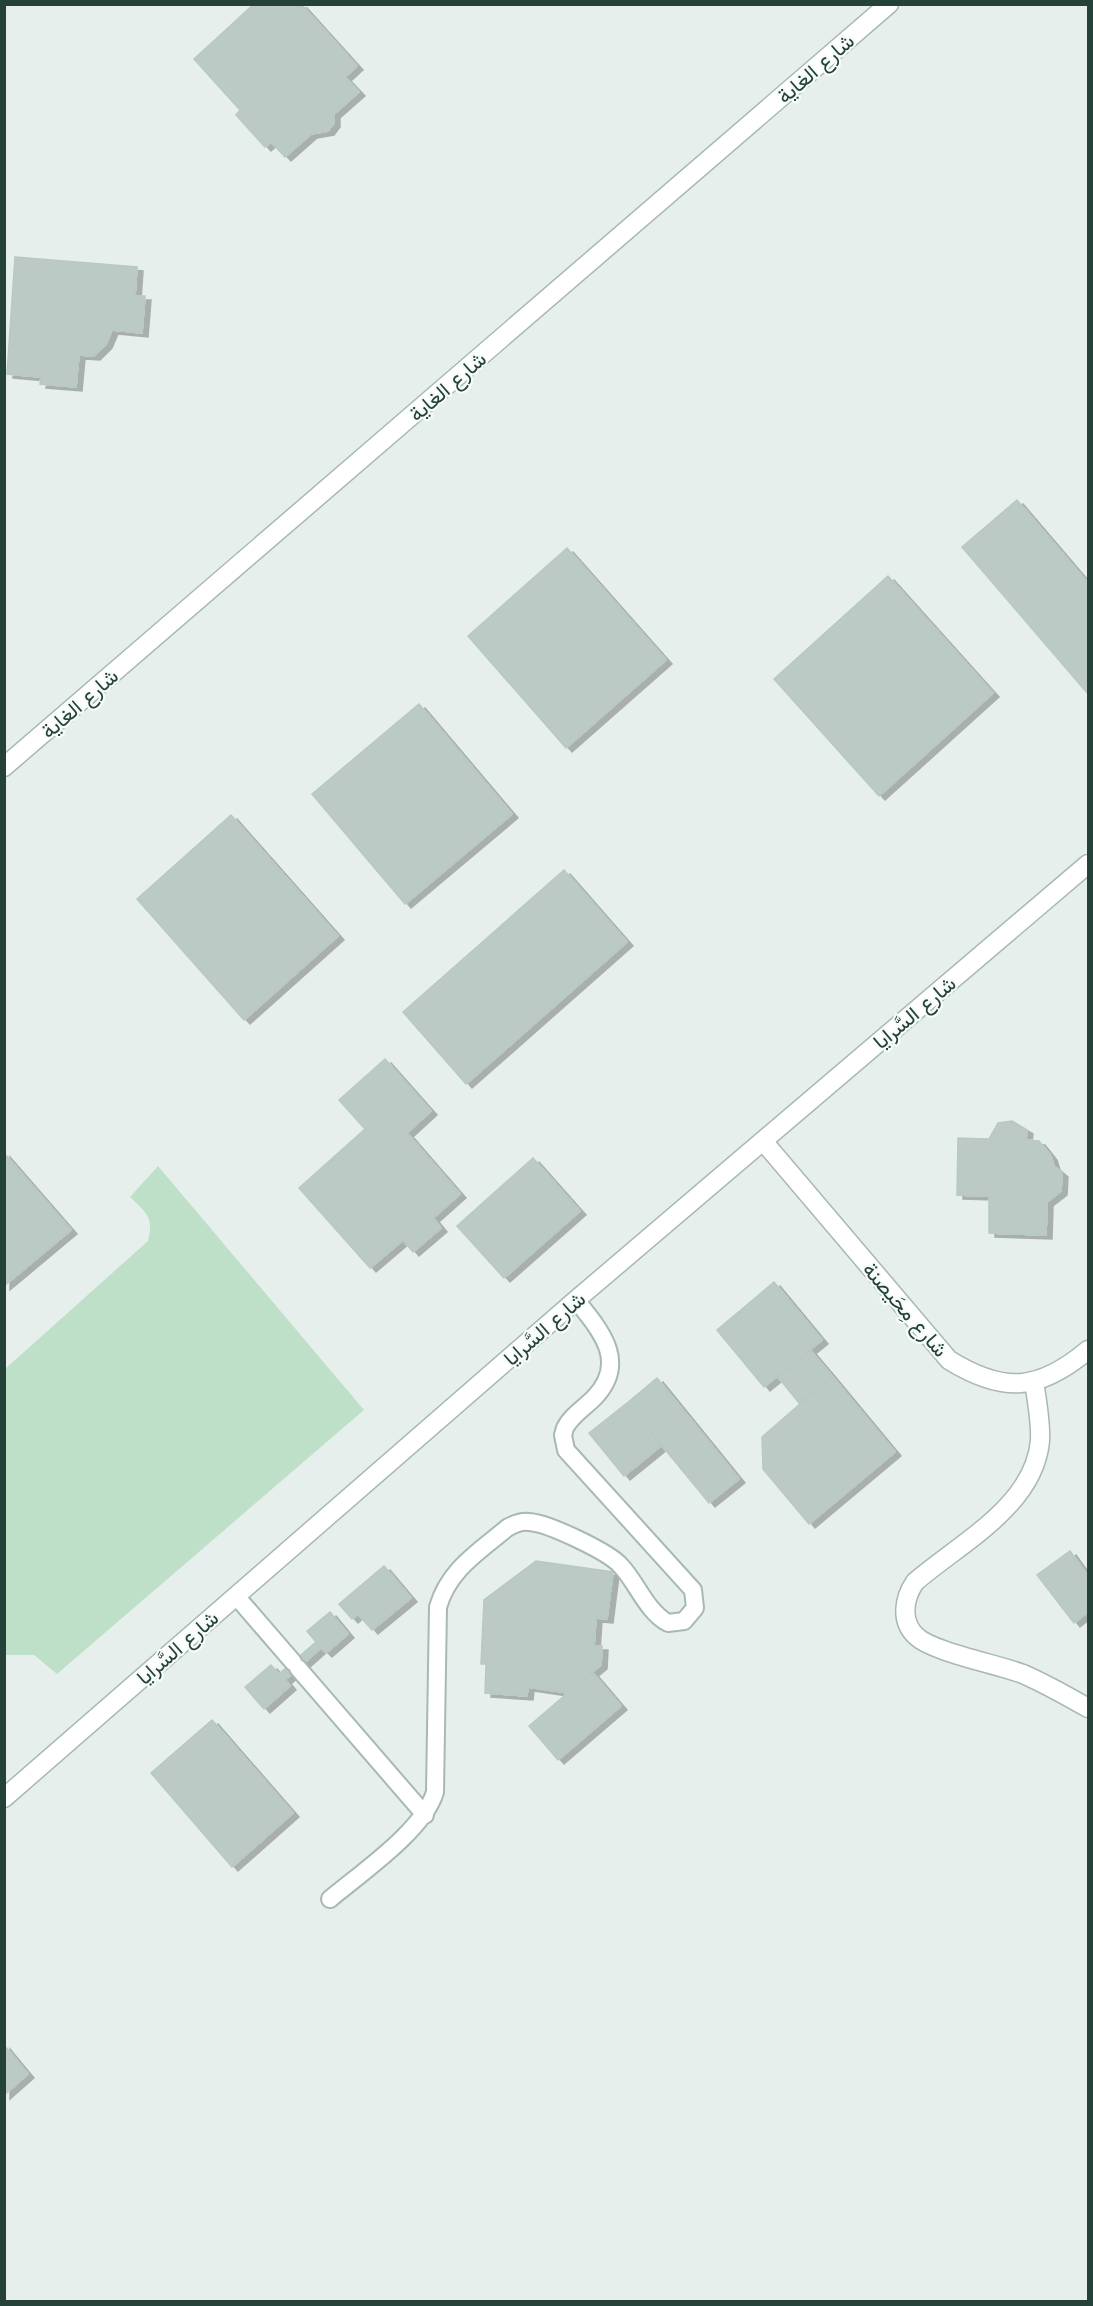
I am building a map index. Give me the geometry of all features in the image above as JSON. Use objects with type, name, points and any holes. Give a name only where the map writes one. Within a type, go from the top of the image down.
[{"type":"street","name":"شارع الغاية","points":[[4,767],[889,4]]},
{"type":"street","name":"شارع السَّرايا","points":[[4,1798],[576,1300],[1089,864]]},
{"type":"street","name":"شارع مِحَيصنة","points":[[763,1141],[949,1360],[975,1376],[1004,1384],[1034,1382],[1063,1371],[1089,1350]]},
{"type":"street","points":[[1034,1382],[1040,1440],[1033,1472],[1025,1486],[1003,1510],[915,1582],[909,1591],[905,1613],[913,1634],[931,1647],[1024,1675],[1089,1708]]},
{"type":"lane","points":[[330,1899],[425,1815],[435,1792],[438,1607],[449,1579],[458,1568],[507,1528],[531,1522],[600,1550],[622,1566],[656,1614],[668,1623],[684,1621],[695,1608],[693,1590],[566,1450],[563,1435],[565,1428],[603,1386],[609,1374],[610,1358],[607,1342],[599,1328],[576,1300]]},
{"type":"lane","points":[[236,1596],[425,1815]]},
{"type":"green space","points":[[158,1166],[364,1410],[57,1674],[34,1655],[5,1655],[5,1369],[148,1241],[150,1227],[148,1216],[130,1197]]},
{"type":"building","points":[[254,4],[301,4],[357,66],[345,77],[359,92],[334,114],[334,123],[328,131],[311,134],[285,157],[271,142],[265,147],[236,115],[240,110],[194,59]]},
{"type":"building","points":[[15,257],[137,267],[135,296],[145,296],[142,333],[112,330],[106,344],[94,356],[79,355],[76,387],[40,384],[41,377],[7,374]]},
{"type":"building","points":[[1017,500],[1088,583],[1088,694],[962,547]]},
{"type":"building","points":[[567,548],[666,660],[566,748],[468,636]]},
{"type":"building","points":[[888,576],[993,693],[879,796],[774,679]]},
{"type":"building","points":[[419,704],[512,814],[405,904],[312,794]]},
{"type":"building","points":[[231,815],[338,936],[244,1020],[137,899]]},
{"type":"building","points":[[564,870],[627,942],[466,1084],[403,1012]]},
{"type":"building","points":[[385,1059],[431,1111],[407,1133],[460,1194],[433,1218],[441,1228],[413,1252],[403,1240],[370,1268],[299,1188],[365,1129],[339,1100]]},
{"type":"building","points":[[1012,1121],[1027,1130],[1026,1140],[1039,1141],[1051,1156],[1054,1166],[1062,1173],[1061,1191],[1047,1202],[1046,1235],[989,1233],[989,1196],[957,1195],[958,1138],[989,1139],[998,1123]]},
{"type":"building","points":[[4,1153],[71,1230],[4,1286]]},
{"type":"building","points":[[533,1158],[580,1211],[504,1278],[457,1226]]},
{"type":"building","points":[[774,1282],[822,1340],[764,1387],[717,1330]]},
{"type":"building","points":[[810,1350],[832,1376],[799,1403],[778,1377]]},
{"type":"building","points":[[832,1376],[895,1452],[809,1524],[763,1469],[762,1437]]},
{"type":"building","points":[[657,1378],[739,1479],[709,1503],[627,1403]]},
{"type":"building","points":[[627,1403],[661,1446],[624,1476],[589,1433]]},
{"type":"building","points":[[1070,1551],[1088,1576],[1088,1612],[1074,1623],[1037,1575]]},
{"type":"building","points":[[536,1561],[613,1572],[607,1619],[596,1618],[594,1646],[602,1646],[601,1665],[568,1693],[528,1687],[527,1696],[485,1693],[486,1664],[481,1664],[484,1600]]},
{"type":"building","points":[[384,1566],[411,1598],[372,1630],[358,1614],[352,1619],[339,1604]]},
{"type":"building","points":[[330,1612],[348,1634],[326,1653],[321,1648],[285,1680],[290,1686],[264,1709],[245,1687],[271,1665],[279,1674],[316,1642],[307,1631]]},
{"type":"building","points":[[592,1672],[621,1706],[558,1760],[529,1726]]},
{"type":"building","points":[[212,1720],[293,1813],[232,1867],[151,1773]]},
{"type":"building","points":[[4,2045],[28,2074],[4,2095]]}]
